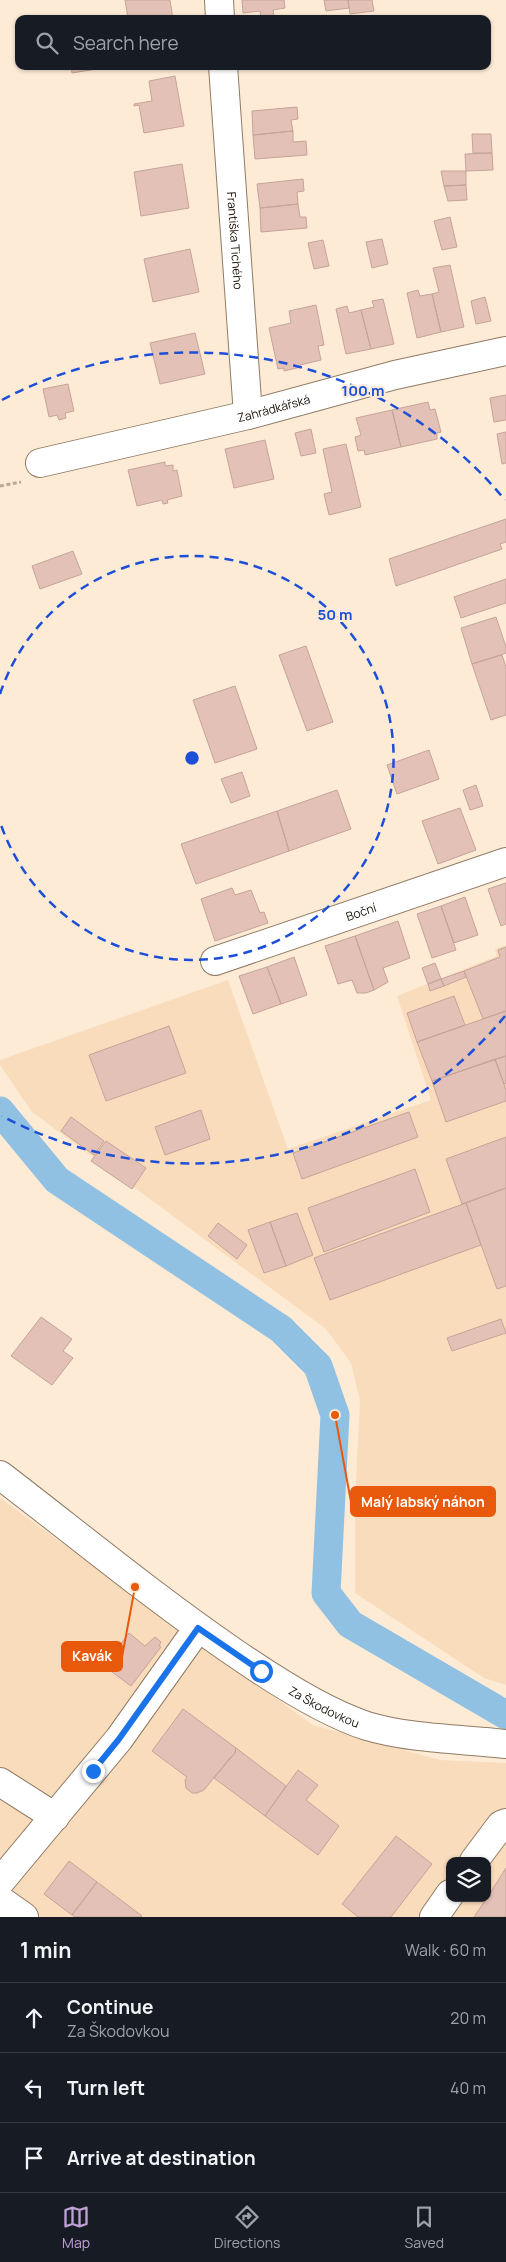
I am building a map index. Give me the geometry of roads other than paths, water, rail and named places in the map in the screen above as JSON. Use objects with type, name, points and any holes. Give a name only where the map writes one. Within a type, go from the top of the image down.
[{"type":"street","points":[[219,0],[220,15]]},
{"type":"street","name":"Františka Tichého","points":[[223,70],[248,415]]},
{"type":"street","name":"Zahrádkářská","points":[[40,463],[248,415],[395,375],[506,351]]},
{"type":"street","name":"Boční","points":[[216,961],[506,862]]},
{"type":"street","name":"Za Škodovkou","points":[[0,1475],[198,1628],[261,1671],[308,1698],[367,1726],[415,1734],[506,1744]]},
{"type":"street","points":[[0,1882],[119,1739],[198,1628]]},
{"type":"street","points":[[0,1782],[54,1817]]},
{"type":"street","points":[[477,1857],[501,1825],[506,1823]]},
{"type":"street","points":[[0,1900],[24,1917]]},
{"type":"street","points":[[434,1917],[446,1900]]},
{"type":"waterway","points":[[0,1111],[57,1180],[281,1329],[318,1366],[335,1415],[326,1593],[350,1624],[506,1715]]},
{"type":"place","name":"Malý labský náhon","points":[[335,1415]]},
{"type":"place","name":"Kavák","points":[[135,1587]]}]
